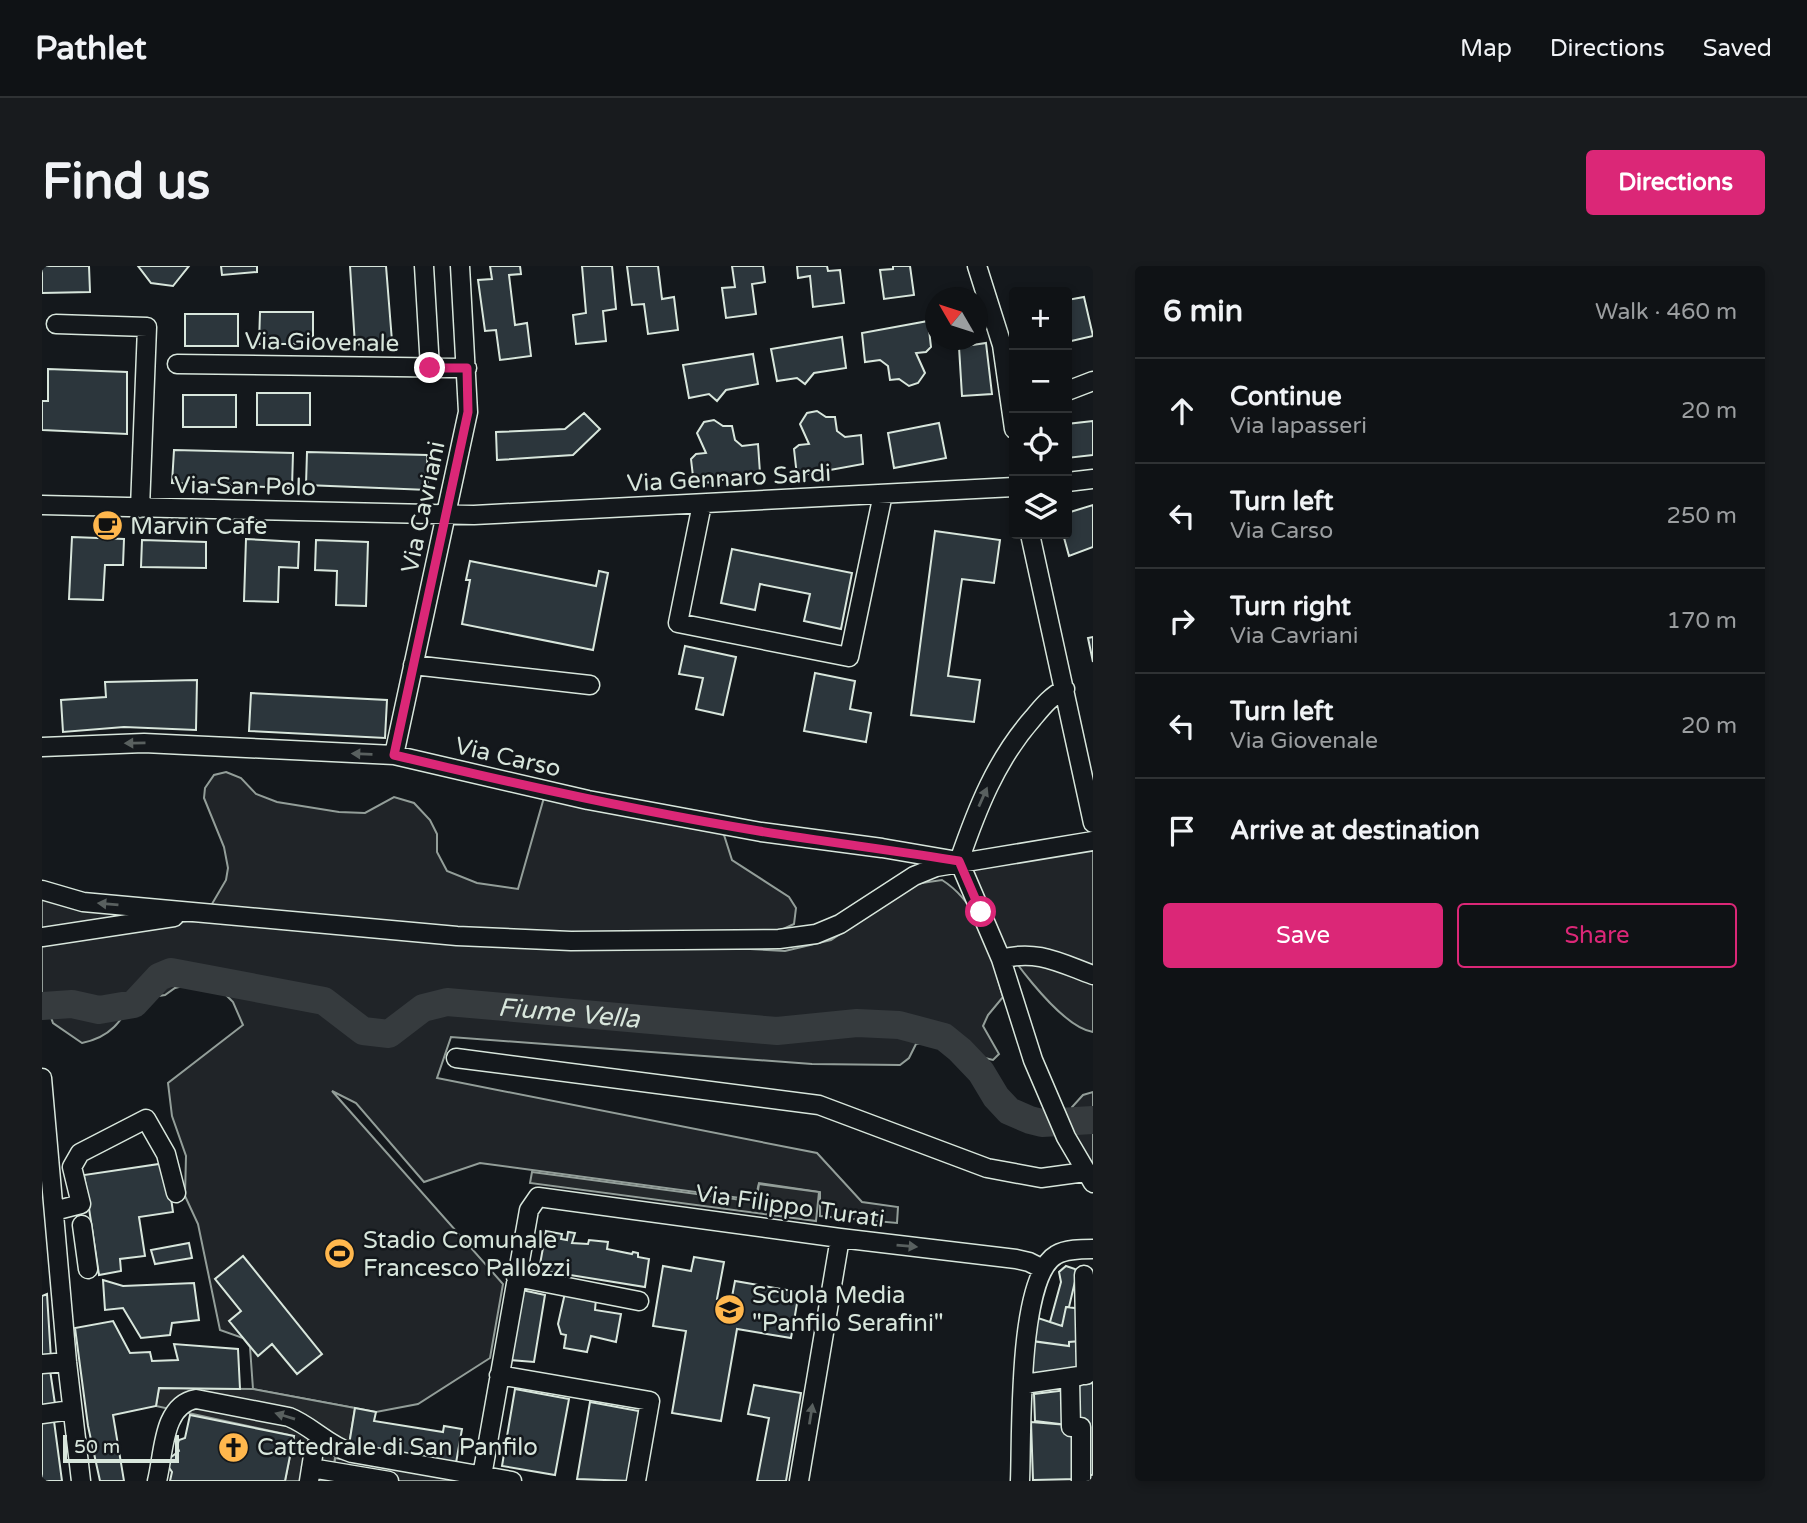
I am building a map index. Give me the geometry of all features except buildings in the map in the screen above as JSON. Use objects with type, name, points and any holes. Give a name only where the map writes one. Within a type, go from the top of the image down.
[{"type":"street","points":[[424,266],[430,368]]},
{"type":"street","name":"Via Cavriani","points":[[394,755],[468,412],[460,266]]},
{"type":"street","points":[[977,266],[1002,345],[1009,385]]},
{"type":"street","points":[[56,324],[147,327],[140,508]]},
{"type":"street","name":"Via Giovenale","points":[[177,364],[467,368]]},
{"type":"street","points":[[1072,389],[1093,381]]},
{"type":"street","points":[[1072,481],[1093,479]]},
{"type":"street","name":"Via Gennaro Sardi","points":[[446,515],[1009,487]]},
{"type":"street","points":[[702,504],[678,623],[849,657],[883,494]]},
{"type":"street","name":"Via San Polo","points":[[42,505],[446,515]]},
{"type":"street","points":[[1031,539],[1093,823]]},
{"type":"street","points":[[413,665],[590,685]]},
{"type":"street","points":[[456,1058],[819,1105],[997,1171],[1041,1178],[1089,1177],[1066,1137],[1033,1060],[1001,959],[959,861],[995,770],[1020,732],[1049,698],[1065,690]]},
{"type":"street","name":"Via Carso","points":[[42,747],[144,743],[394,755],[588,800],[761,832],[959,861]]},
{"type":"street","points":[[42,890],[83,902],[457,936],[571,941],[779,939],[816,934],[840,924],[914,876],[936,867],[959,861],[1093,841]]},
{"type":"street","points":[[42,937],[201,913]]},
{"type":"street","points":[[1001,959],[1026,954],[1039,956],[1093,975]]},
{"type":"street","points":[[42,1078],[54,1211],[52,1243],[81,1481]]},
{"type":"street","points":[[54,1211],[81,1204],[72,1167],[80,1153],[146,1119],[166,1154],[176,1193]]},
{"type":"street","name":"Via Filippo Turati","points":[[516,1277],[531,1204],[538,1197],[1016,1259],[1043,1269]]},
{"type":"street","points":[[52,1243],[83,1234],[88,1269]]},
{"type":"street","points":[[799,1481],[839,1238]]},
{"type":"street","points":[[1020,1481],[1028,1315],[1043,1269],[1056,1255],[1066,1251],[1093,1249]]},
{"type":"street","points":[[1084,1275],[1083,1376],[1071,1427],[1081,1427],[1081,1481],[1093,1481]]},
{"type":"street","points":[[482,1476],[516,1277],[639,1301]]},
{"type":"street","points":[[42,1364],[67,1362]]},
{"type":"street","points":[[499,1375],[650,1402],[636,1481]]},
{"type":"street","points":[[1024,1384],[1083,1376]]},
{"type":"street","points":[[157,1481],[172,1417],[180,1406],[190,1400],[209,1400],[284,1415],[300,1422],[343,1451],[513,1481]]},
{"type":"street","points":[[42,1414],[71,1410]]},
{"type":"street","points":[[321,1437],[316,1445],[310,1474],[389,1481]]},
{"type":"shaded area","points":[[226,772],[241,778],[256,794],[277,802],[339,812],[365,813],[394,797],[414,803],[430,820],[437,834],[437,852],[447,871],[477,883],[518,889],[545,794],[719,829],[724,835],[732,860],[789,897],[796,908],[794,924],[779,931],[556,935],[209,909],[226,880],[228,868],[224,847],[204,798],[205,788],[214,775]]},
{"type":"shaded area","points":[[1093,850],[1093,1032],[1079,1027],[1064,1016],[1017,964],[986,915],[969,864]]},
{"type":"shaded area","points":[[942,880],[956,890],[967,903],[983,932],[1003,997],[988,1015],[983,1026],[999,1054],[993,1060],[985,1058],[960,1039],[916,1044],[909,1058],[900,1065],[812,1064],[451,1037],[437,1078],[817,1153],[862,1202],[898,1207],[897,1223],[820,1216],[820,1192],[759,1183],[755,1200],[480,1163],[424,1182],[356,1103],[332,1091],[503,1284],[490,1358],[418,1404],[376,1412],[253,1389],[250,1347],[243,1338],[220,1330],[198,1224],[185,1196],[186,1156],[172,1116],[168,1083],[243,1025],[233,1002],[223,992],[194,983],[175,988],[165,995],[152,997],[137,994],[115,1026],[102,1036],[82,1043],[53,1023],[42,992],[42,944],[170,923],[211,920],[785,951],[831,940],[915,884]]},
{"type":"shaded area","points":[[42,894],[156,913],[42,929]]},
{"type":"shaded area","points":[[1093,1092],[1093,1168],[1075,1139],[1072,1107],[1083,1095]]},
{"type":"shaded area","points":[[532,1172],[756,1202],[759,1184],[819,1192],[816,1221],[530,1183]]},
{"type":"shaded area","points":[[159,1388],[253,1389],[355,1408],[349,1445],[335,1458],[331,1481],[285,1481],[294,1436],[156,1406]]},
{"type":"shaded area","points":[[335,1458],[467,1481],[331,1481]]},
{"type":"waterway","name":"Fiume Vella","points":[[42,1006],[72,1004],[99,1010],[134,1004],[159,977],[171,972],[324,1001],[363,1031],[389,1034],[423,1008],[447,1002],[777,1031],[857,1023],[899,1025],[944,1037],[981,1072],[996,1097],[1009,1111],[1042,1123],[1093,1120]]},
{"type":"place","name":"Marvin Cafe","points":[[107,526]]},
{"type":"place","name":"Stadio Comunale Francesco Pallozzi","points":[[340,1254]]},
{"type":"place","name":"Scuola Media \"Panfilo Serafini\"","points":[[729,1309]]},
{"type":"place","name":"Cattedrale di San Panfilo","points":[[234,1447]]},
{"type":"route","points":[[430,368],[467,368],[468,412],[394,755],[588,800],[761,832],[959,861],[981,912]]}]
